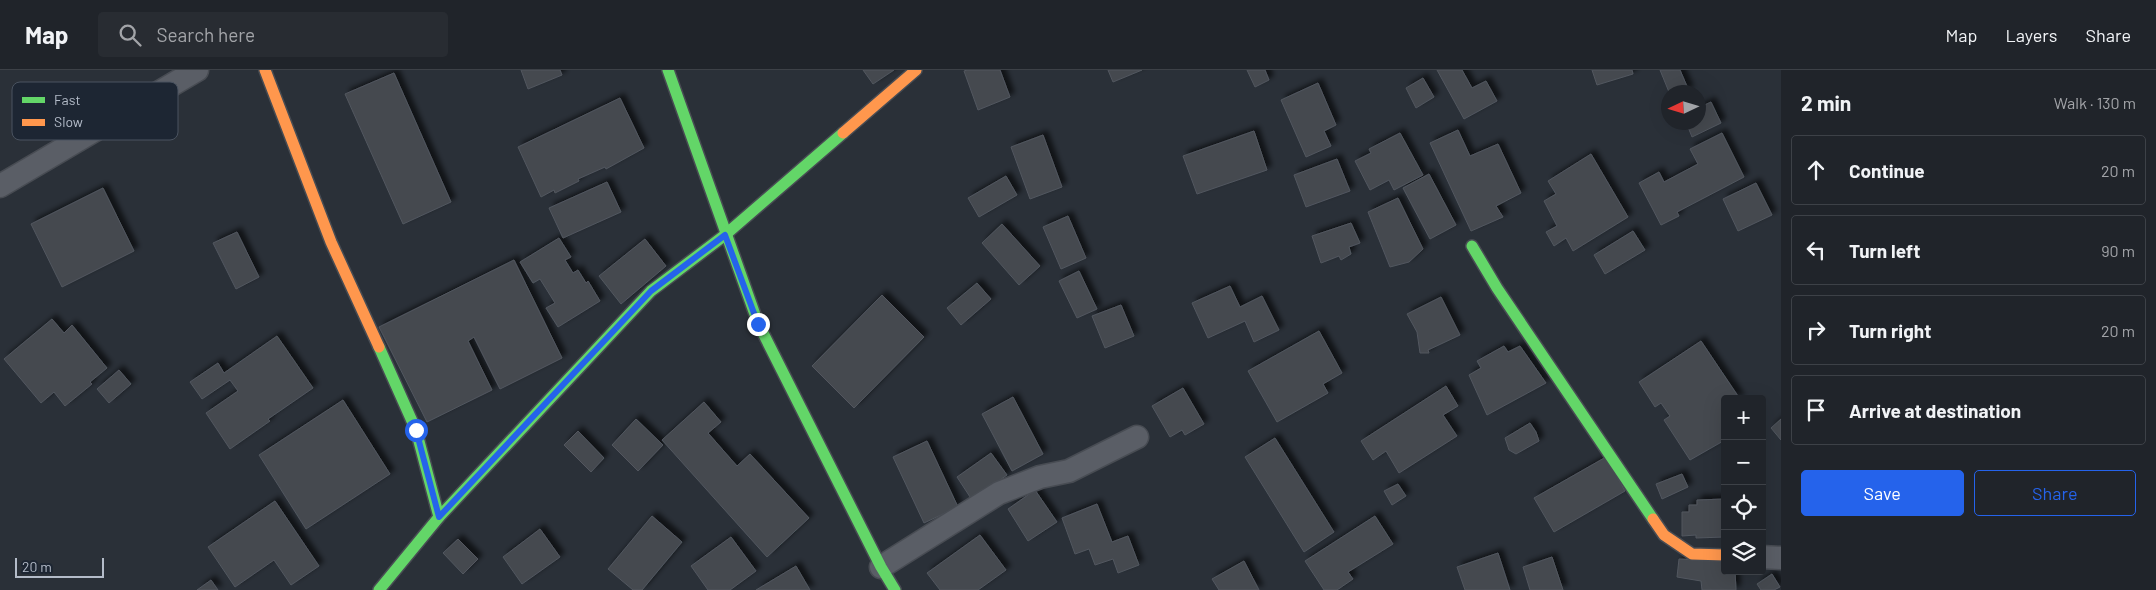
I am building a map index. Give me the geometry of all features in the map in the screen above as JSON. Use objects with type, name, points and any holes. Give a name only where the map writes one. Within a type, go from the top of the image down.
[{"type":"street","points":[[177,82],[197,70]]},
{"type":"street","points":[[265,70],[331,242],[416,430],[439,517]]},
{"type":"street","points":[[668,70],[758,324],[881,567],[895,590]]},
{"type":"street","points":[[379,590],[439,517],[651,291],[725,235],[916,70]]},
{"type":"street","points":[[0,186],[78,140]]},
{"type":"street","points":[[1472,246],[1497,288],[1664,535],[1692,554],[1721,556]]},
{"type":"street","points":[[881,567],[999,493],[1040,477],[1069,471],[1137,437]]},
{"type":"street","points":[[1766,557],[1781,558]]},
{"type":"building","points":[[521,70],[560,70],[562,75],[528,89]]},
{"type":"building","points":[[863,70],[894,70],[873,84]]},
{"type":"building","points":[[1000,70],[1010,97],[978,110],[964,71]]},
{"type":"building","points":[[1108,70],[1142,70],[1113,82]]},
{"type":"building","points":[[1247,70],[1265,70],[1269,80],[1255,87]]},
{"type":"building","points":[[1437,70],[1462,70],[1472,88],[1486,81],[1497,101],[1464,119]]},
{"type":"building","points":[[1592,70],[1632,70],[1633,74],[1597,85]]},
{"type":"building","points":[[1660,70],[1680,70],[1686,85],[1666,85]]},
{"type":"building","points":[[394,73],[451,202],[403,224],[345,94]]},
{"type":"building","points":[[1423,78],[1434,97],[1416,108],[1406,88]]},
{"type":"building","points":[[1318,83],[1336,125],[1324,131],[1331,146],[1306,157],[1281,100]]},
{"type":"building","points":[[620,98],[644,148],[606,169],[605,167],[578,179],[579,181],[555,193],[554,190],[541,197],[518,147]]},
{"type":"building","points":[[1711,102],[1721,123],[1692,137],[1689,130],[1706,130],[1706,104]]},
{"type":"building","points":[[1458,130],[1470,156],[1498,144],[1521,193],[1496,206],[1503,217],[1471,231],[1430,143]]},
{"type":"building","points":[[1254,131],[1267,170],[1197,194],[1183,156]]},
{"type":"building","points":[[1400,133],[1423,175],[1394,190],[1389,180],[1370,190],[1355,161],[1371,153],[1369,149]]},
{"type":"building","points":[[1722,133],[1744,177],[1677,212],[1679,216],[1661,225],[1639,183],[1659,172],[1664,182],[1698,164],[1690,149]]},
{"type":"building","points":[[1043,135],[1062,187],[1030,199],[1011,147]]},
{"type":"building","points":[[1591,154],[1628,217],[1573,251],[1566,238],[1554,246],[1546,232],[1557,226],[1544,201],[1556,194],[1548,181]]},
{"type":"building","points":[[1337,159],[1350,191],[1306,207],[1294,175]]},
{"type":"building","points":[[1429,174],[1456,225],[1430,239],[1403,188]]},
{"type":"building","points":[[1006,176],[1017,195],[979,217],[968,198]]},
{"type":"building","points":[[607,182],[621,212],[563,238],[549,208]]},
{"type":"building","points":[[1756,183],[1772,215],[1738,231],[1723,199]]},
{"type":"building","points":[[103,188],[134,251],[62,287],[31,224]]},
{"type":"building","points":[[1398,198],[1423,249],[1409,262],[1390,267],[1368,212]]},
{"type":"building","points":[[1068,216],[1086,258],[1061,269],[1043,227]]},
{"type":"building","points":[[1351,223],[1360,243],[1349,247],[1351,254],[1341,260],[1339,256],[1321,263],[1312,236]]},
{"type":"building","points":[[1002,224],[1040,266],[1019,285],[982,243]]},
{"type":"building","points":[[1633,231],[1645,250],[1605,274],[1594,255]]},
{"type":"building","points":[[237,232],[259,277],[236,289],[213,243]]},
{"type":"building","points":[[559,238],[571,257],[565,260],[573,273],[578,270],[586,283],[588,281],[600,301],[558,327],[546,308],[555,303],[540,279],[533,283],[520,262]]},
{"type":"building","points":[[645,239],[666,266],[621,304],[599,276]]},
{"type":"building","points":[[514,260],[562,358],[500,389],[474,337],[468,341],[492,390],[427,422],[379,327]]},
{"type":"building","points":[[1079,271],[1097,309],[1077,318],[1059,281]]},
{"type":"building","points":[[977,283],[991,299],[961,325],[947,308]]},
{"type":"building","points":[[1230,286],[1240,307],[1262,296],[1279,330],[1254,342],[1245,321],[1208,338],[1192,303]]},
{"type":"building","points":[[882,295],[924,337],[854,408],[812,366]]},
{"type":"building","points":[[1441,297],[1460,335],[1428,350],[1429,353],[1420,353],[1417,332],[1407,314]]},
{"type":"building","points":[[1121,305],[1134,336],[1105,348],[1092,316]]},
{"type":"building","points":[[52,319],[64,333],[72,325],[107,368],[90,382],[92,384],[65,406],[54,392],[41,403],[4,359]]},
{"type":"building","points":[[1319,331],[1342,373],[1323,384],[1328,393],[1277,422],[1248,371]]},
{"type":"building","points":[[277,336],[313,388],[268,419],[270,421],[230,449],[206,413],[238,391],[230,380],[202,399],[190,382],[218,363],[224,373]]},
{"type":"building","points":[[1701,341],[1737,395],[1721,395],[1721,442],[1690,460],[1664,420],[1670,416],[1661,403],[1655,407],[1639,382]]},
{"type":"building","points":[[1504,346],[1508,352],[1520,346],[1546,383],[1487,415],[1469,375],[1481,368],[1477,361]]},
{"type":"building","points":[[119,370],[131,384],[109,403],[97,389]]},
{"type":"building","points":[[1446,386],[1458,406],[1443,415],[1457,436],[1399,473],[1386,451],[1373,460],[1361,441]]},
{"type":"building","points":[[1183,388],[1204,424],[1185,435],[1182,430],[1170,437],[1152,406]]},
{"type":"building","points":[[1013,397],[1043,454],[1012,471],[982,414]]},
{"type":"building","points":[[343,400],[390,474],[306,529],[259,455]]},
{"type":"building","points":[[704,402],[721,422],[708,433],[737,466],[750,454],[809,518],[767,557],[662,440]]},
{"type":"building","points":[[636,419],[663,445],[638,471],[612,445]]},
{"type":"building","points":[[1781,419],[1781,440],[1771,428]]},
{"type":"building","points":[[1530,423],[1539,441],[1516,454],[1509,450],[1505,438]]},
{"type":"building","points":[[578,431],[604,458],[591,472],[564,445]]},
{"type":"building","points":[[1275,438],[1334,532],[1304,552],[1245,457]]},
{"type":"building","points":[[927,441],[958,507],[924,523],[893,457]]},
{"type":"building","points":[[991,453],[1007,475],[972,500],[957,477]]},
{"type":"building","points":[[1606,457],[1625,491],[1554,532],[1534,498]]},
{"type":"building","points":[[1682,474],[1688,487],[1662,499],[1656,484]]},
{"type":"building","points":[[1398,484],[1406,496],[1392,505],[1384,491]]},
{"type":"building","points":[[1035,490],[1057,522],[1028,541],[1008,509]]},
{"type":"building","points":[[1721,499],[1721,537],[1696,538],[1696,535],[1682,536],[1682,512],[1689,512],[1689,505],[1697,505],[1697,500]]},
{"type":"building","points":[[275,501],[319,566],[291,585],[274,560],[235,587],[208,547]]},
{"type":"building","points":[[1097,504],[1112,542],[1128,536],[1139,565],[1118,573],[1113,559],[1095,565],[1089,549],[1075,554],[1062,518]]},
{"type":"building","points":[[652,516],[682,542],[642,590],[633,590],[608,569]]},
{"type":"building","points":[[1375,516],[1393,544],[1348,572],[1353,579],[1337,590],[1324,590],[1305,561]]},
{"type":"building","points":[[540,529],[560,557],[522,584],[503,557]]},
{"type":"building","points":[[980,535],[1006,570],[978,590],[940,590],[927,573]]},
{"type":"building","points":[[731,537],[756,571],[730,590],[708,590],[691,566]]},
{"type":"building","points":[[458,539],[478,559],[463,574],[443,553]]},
{"type":"building","points":[[1498,553],[1510,590],[1465,590],[1457,567]]},
{"type":"building","points":[[1552,557],[1563,590],[1530,590],[1523,567]]},
{"type":"building","points":[[1679,559],[1721,561],[1721,575],[1735,575],[1736,590],[1702,590],[1701,581],[1677,577]]},
{"type":"building","points":[[1244,561],[1259,590],[1219,590],[1212,579]]},
{"type":"building","points":[[796,566],[810,590],[756,590]]},
{"type":"building","points":[[1772,574],[1780,587],[1774,590],[1761,590],[1757,584]]},
{"type":"building","points":[[211,580],[218,590],[197,590]]},
{"type":"traffic: fast","points":[[668,70],[758,323],[881,567],[895,590]]},
{"type":"traffic: fast","points":[[379,590],[439,517],[651,291],[725,235],[843,133]]},
{"type":"traffic: fast","points":[[1472,246],[1497,288],[1653,519]]},
{"type":"traffic: fast","points":[[379,347],[416,430],[439,517]]},
{"type":"traffic: slow","points":[[265,70],[331,242],[379,347]]},
{"type":"traffic: slow","points":[[843,133],[916,70]]},
{"type":"traffic: slow","points":[[1653,519],[1664,535],[1692,554],[1721,555]]},
{"type":"route","points":[[416,430],[439,517],[651,291],[725,235],[758,324]]}]
